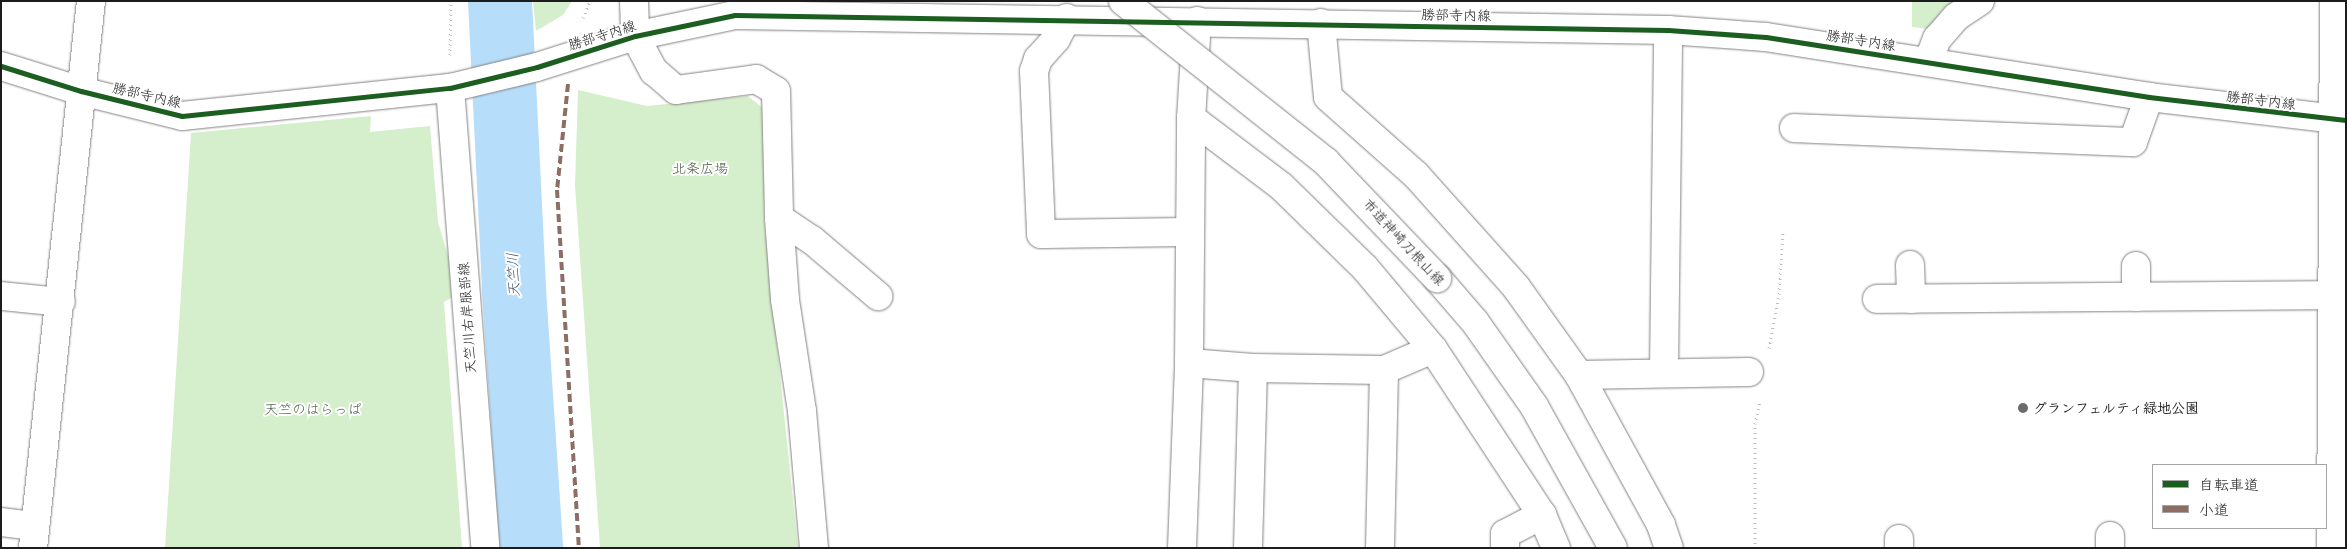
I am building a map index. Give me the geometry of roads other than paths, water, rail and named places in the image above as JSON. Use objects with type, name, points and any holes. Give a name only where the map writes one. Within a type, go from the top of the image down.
[{"type":"street","points":[[1,522],[34,537],[61,302],[91,1]]},
{"type":"street","points":[[634,1],[636,36],[654,71],[676,90],[756,79],[776,92],[779,218],[785,300],[802,411],[814,548]]},
{"type":"street","name":"市道神崎刀根山線","points":[[1123,1],[1326,162],[1437,278],[1475,322],[1534,406],[1613,548]]},
{"type":"street","points":[[1928,62],[1937,38],[1956,16],[1980,1]]},
{"type":"street","points":[[2330,548],[2331,295],[2340,120],[2334,1]]},
{"type":"street","name":"勝部寺内線","points":[[1,66],[81,92],[182,116],[460,86],[537,67],[636,36],[696,21],[770,13],[1668,30],[1766,37],[2149,97],[2340,120]]},
{"type":"street","points":[[1066,18],[1056,39],[1038,59],[1034,71],[1041,234],[1189,232]]},
{"type":"street","points":[[1182,548],[1189,363],[1191,118],[1197,21]]},
{"type":"street","points":[[1321,23],[1328,97],[1416,175],[1516,287],[1579,375],[1661,525],[1669,548]]},
{"type":"street","points":[[1664,371],[1668,30]]},
{"type":"street","name":"天竺川右岸服部線","points":[[460,86],[485,548]]},
{"type":"street","points":[[1794,128],[2133,142],[2149,97]]},
{"type":"street","points":[[1191,118],[1281,186],[1365,268],[1433,348],[1542,514],[1556,548]]},
{"type":"street","points":[[779,218],[812,240],[878,296]]},
{"type":"street","points":[[1910,265],[1910,298]]},
{"type":"street","points":[[2136,266],[2136,297]]},
{"type":"street","points":[[1877,298],[2331,295]]},
{"type":"street","points":[[1,296],[61,302]]},
{"type":"street","points":[[1189,363],[1253,368],[1384,370],[1433,348]]},
{"type":"street","points":[[1248,548],[1253,368]]},
{"type":"street","points":[[1380,548],[1384,370]]},
{"type":"street","points":[[1579,375],[1664,371],[1750,372]]},
{"type":"street","points":[[1505,548],[1506,534],[1542,514]]},
{"type":"waterway","name":"天竺川","points":[[500,1],[514,290],[531,548]]},
{"type":"place","name":"グランフェルティ緑地公園","points":[[2023,408]]},
{"type":"park label","name":"北条広場","points":[[700,168]]},
{"type":"park label","name":"天竺のはらっぱ","points":[[313,409]]}]
